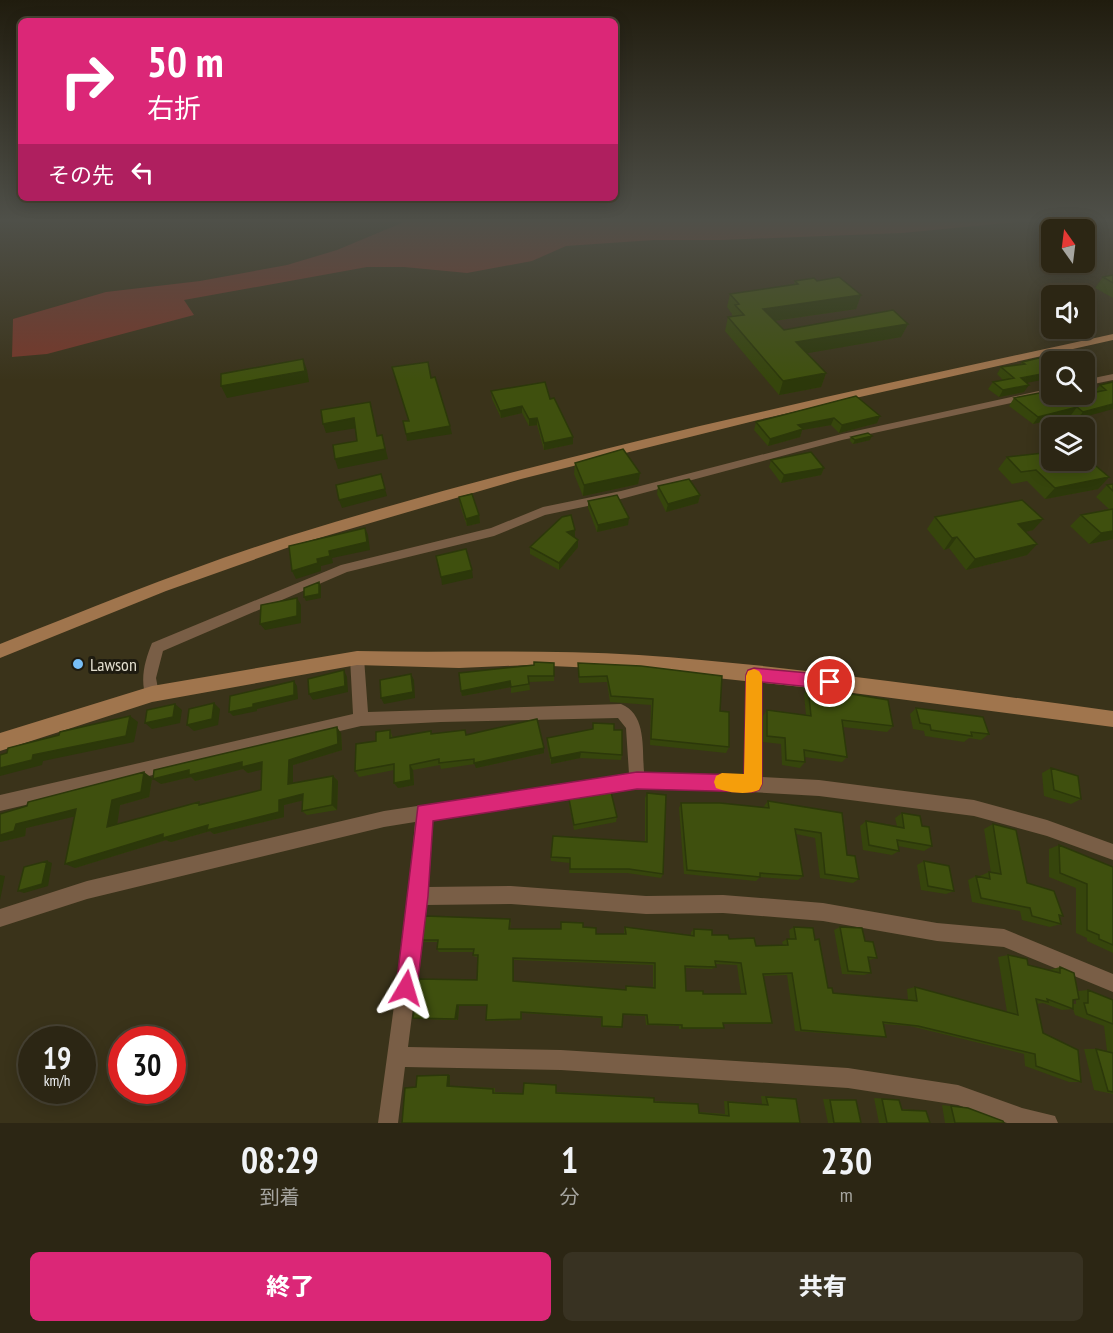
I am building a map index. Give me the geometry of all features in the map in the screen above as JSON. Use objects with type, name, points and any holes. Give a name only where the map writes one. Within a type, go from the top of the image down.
[{"type":"street","points":[[0,651],[161,587],[291,541],[520,475],[758,416],[1113,337]]},
{"type":"street","points":[[1095,381],[1113,377]]},
{"type":"street","points":[[152,694],[149,678],[157,647],[345,568],[494,532],[543,511],[621,495],[842,437],[1041,393]]},
{"type":"street","points":[[357,658],[362,720]]},
{"type":"street","points":[[0,742],[152,694],[302,665],[357,658],[573,660],[640,663],[1113,719]]},
{"type":"street","points":[[753,784],[754,675]]},
{"type":"street","points":[[0,803],[362,720],[441,714],[621,711],[633,725],[637,780]]},
{"type":"street","points":[[0,918],[87,890],[384,819],[637,780],[819,788],[974,808],[1047,828],[1113,852]]},
{"type":"street","points":[[388,1123],[418,896],[424,813]]},
{"type":"street","points":[[418,896],[511,896],[646,905],[723,904],[823,912],[937,932],[1004,938],[1113,983]]},
{"type":"street","points":[[397,1057],[561,1060],[848,1078],[958,1095],[1022,1118],[1048,1123]]},
{"type":"shaded area","points":[[236,274],[326,274],[184,300],[194,315],[47,354],[12,357],[13,319],[106,292]]},
{"type":"building","points":[[1113,275],[1113,283],[1103,277]]},
{"type":"building","points":[[839,277],[861,295],[763,309],[784,330],[893,310],[908,324],[796,342],[826,373],[783,381],[728,317],[744,315],[735,305],[739,304],[730,294],[798,284],[795,281],[814,278],[817,281]]},
{"type":"building","points":[[303,359],[305,371],[221,386],[221,374]]},
{"type":"building","points":[[1041,359],[1041,374],[1021,378],[1029,385],[1003,390],[993,382],[1014,378],[1001,367],[1025,364],[1022,362]]},
{"type":"building","points":[[428,362],[431,378],[435,377],[450,426],[406,434],[403,421],[409,421],[392,367]]},
{"type":"building","points":[[545,382],[550,399],[554,398],[573,437],[544,443],[537,418],[529,419],[522,406],[500,411],[491,391]]},
{"type":"building","points":[[1113,382],[1113,404],[1083,412],[1077,407],[1038,417],[1014,398],[1039,393],[1041,405],[1095,405],[1095,392],[1106,390],[1100,385]]},
{"type":"building","points":[[856,396],[880,416],[842,425],[834,418],[798,425],[803,429],[770,439],[756,422]]},
{"type":"building","points":[[370,402],[377,436],[382,435],[385,449],[335,459],[333,445],[357,441],[354,418],[323,424],[321,410]]},
{"type":"building","points":[[868,433],[872,436],[855,440],[851,437]]},
{"type":"building","points":[[623,449],[640,473],[584,485],[575,463]]},
{"type":"building","points":[[811,452],[824,468],[784,475],[771,460]]},
{"type":"building","points":[[1041,453],[1041,471],[1095,471],[1095,465],[1109,477],[1055,488],[1036,470],[1021,472],[1007,457]]},
{"type":"building","points":[[381,474],[385,489],[339,500],[336,485]]},
{"type":"building","points":[[689,479],[700,495],[668,504],[658,486]]},
{"type":"building","points":[[472,494],[479,515],[466,519],[459,497]]},
{"type":"building","points":[[617,495],[629,518],[598,525],[588,501]]},
{"type":"building","points":[[1022,500],[1043,519],[1018,524],[1037,544],[975,559],[957,537],[952,538],[935,517]]},
{"type":"building","points":[[1113,509],[1113,531],[1101,533],[1081,515]]},
{"type":"building","points":[[571,515],[575,530],[567,532],[578,540],[559,563],[530,547],[562,517]]},
{"type":"building","points":[[365,528],[367,542],[329,551],[330,556],[317,559],[318,563],[292,571],[289,546]]},
{"type":"building","points":[[466,549],[472,570],[441,577],[436,556]]},
{"type":"building","points":[[319,582],[319,594],[304,597],[304,588]]},
{"type":"building","points":[[297,598],[297,616],[260,624],[261,605]]},
{"type":"building","points":[[534,662],[554,663],[554,676],[528,676],[529,684],[511,687],[510,681],[461,691],[459,673],[534,665]]},
{"type":"building","points":[[578,663],[641,666],[722,676],[720,711],[729,712],[729,747],[651,739],[653,699],[611,696],[607,676],[579,677]]},
{"type":"building","points":[[344,670],[345,686],[309,694],[308,679]]},
{"type":"building","points":[[411,674],[413,692],[381,698],[380,680]]},
{"type":"building","points":[[294,681],[294,695],[229,712],[230,696]]},
{"type":"building","points":[[808,687],[888,700],[893,726],[842,720],[847,757],[804,750],[805,762],[786,760],[785,738],[767,736],[767,710],[811,716]]},
{"type":"building","points":[[214,703],[212,719],[187,725],[189,709]]},
{"type":"building","points":[[175,704],[173,717],[145,723],[147,710]]},
{"type":"building","points":[[916,708],[983,717],[989,734],[971,732],[972,736],[931,730],[930,725],[920,723]]},
{"type":"building","points":[[130,716],[126,736],[33,755],[32,760],[0,768],[0,755],[7,753],[8,748],[59,735],[60,732]]},
{"type":"building","points":[[537,719],[544,748],[474,763],[474,759],[439,763],[439,759],[410,765],[411,780],[394,783],[394,764],[355,771],[356,744],[376,741],[376,732],[390,730],[390,738],[431,731],[431,734],[465,730],[466,735]]},
{"type":"building","points":[[593,723],[614,724],[614,730],[622,730],[622,755],[581,752],[551,758],[547,738],[593,729]]},
{"type":"building","points":[[337,727],[338,744],[289,760],[288,784],[333,776],[332,805],[302,811],[303,794],[279,800],[279,812],[207,830],[208,825],[163,838],[163,834],[65,864],[76,809],[16,824],[14,831],[0,835],[0,814],[27,806],[28,802],[144,772],[141,792],[112,800],[107,827],[199,802],[199,805],[261,790],[262,762],[242,767],[242,762],[189,775],[189,770],[153,779],[154,770]]},
{"type":"building","points":[[1051,768],[1078,776],[1081,799],[1054,790]]},
{"type":"building","points":[[611,792],[617,817],[574,825],[569,799]]},
{"type":"building","points":[[647,793],[666,795],[663,874],[629,869],[570,869],[570,858],[551,857],[553,836],[647,842]]},
{"type":"building","points":[[768,801],[842,813],[847,855],[855,856],[859,879],[825,874],[821,833],[795,829],[803,876],[760,873],[760,877],[687,870],[681,803],[720,803],[769,808]]},
{"type":"building","points":[[902,813],[920,816],[922,826],[929,827],[932,846],[897,840],[899,851],[869,845],[866,821],[904,828]]},
{"type":"building","points":[[993,824],[1016,830],[1027,883],[1054,891],[1063,916],[1059,915],[1061,924],[1032,916],[1030,908],[981,898],[976,876],[990,879],[989,872],[1001,874]]},
{"type":"building","points":[[1059,845],[1113,867],[1113,945],[1087,930],[1087,884],[1060,873]]},
{"type":"building","points":[[47,861],[42,884],[18,891],[24,867]]},
{"type":"building","points":[[924,861],[949,866],[954,891],[928,886]]},
{"type":"building","points":[[425,916],[510,919],[509,929],[561,929],[561,922],[583,923],[583,927],[596,928],[596,934],[626,934],[625,927],[694,936],[694,929],[712,930],[712,935],[728,935],[729,939],[754,938],[756,946],[788,945],[787,939],[796,939],[794,927],[813,928],[815,940],[819,939],[828,988],[832,988],[833,993],[917,1001],[915,987],[1018,1015],[1008,955],[1027,959],[1028,965],[1060,973],[1060,967],[1074,973],[1079,999],[1073,1000],[1073,1009],[1047,999],[1048,1002],[1036,999],[1043,1033],[1078,1050],[1081,1082],[1036,1066],[1035,1054],[918,1026],[883,1022],[886,1037],[801,1030],[792,973],[763,974],[772,1023],[723,1023],[724,1028],[682,1028],[682,1025],[648,1024],[647,1015],[623,1014],[622,1027],[602,1026],[602,1017],[521,1012],[521,1019],[486,1020],[487,1005],[457,1005],[455,1019],[413,1018],[419,979],[477,980],[478,955],[473,955],[474,949],[437,949],[438,940],[421,940]],"holes":[[[513,958],[655,963],[655,988],[626,986],[626,990],[513,981]],[[715,961],[741,963],[746,994],[703,994],[703,991],[686,991],[685,966],[716,967]]]},
{"type":"building","points":[[840,927],[862,928],[865,941],[873,942],[877,958],[868,957],[871,973],[848,971]]},
{"type":"building","points":[[1088,990],[1113,1000],[1113,1024],[1087,1014],[1084,1003],[1088,1003]]},
{"type":"building","points":[[1096,1049],[1113,1053],[1113,1092],[1108,1091]]},
{"type":"building","points":[[448,1075],[447,1086],[493,1089],[493,1093],[523,1094],[524,1083],[556,1085],[556,1093],[654,1098],[654,1102],[698,1104],[699,1113],[729,1116],[728,1102],[768,1105],[766,1097],[796,1099],[800,1123],[402,1123],[405,1088],[416,1087],[417,1076]]},
{"type":"building","points":[[882,1099],[899,1100],[902,1110],[926,1111],[930,1123],[887,1123]]},
{"type":"building","points":[[830,1100],[856,1100],[861,1123],[834,1123]]},
{"type":"building","points":[[951,1106],[968,1108],[1004,1123],[955,1123]]},
{"type":"slow traffic","points":[[722,782],[753,784],[754,676]]},
{"type":"place","name":"Lawson","points":[[78,664]]},
{"type":"route","points":[[406,988],[418,896],[424,813],[637,780],[753,784],[754,675],[830,682]]}]
